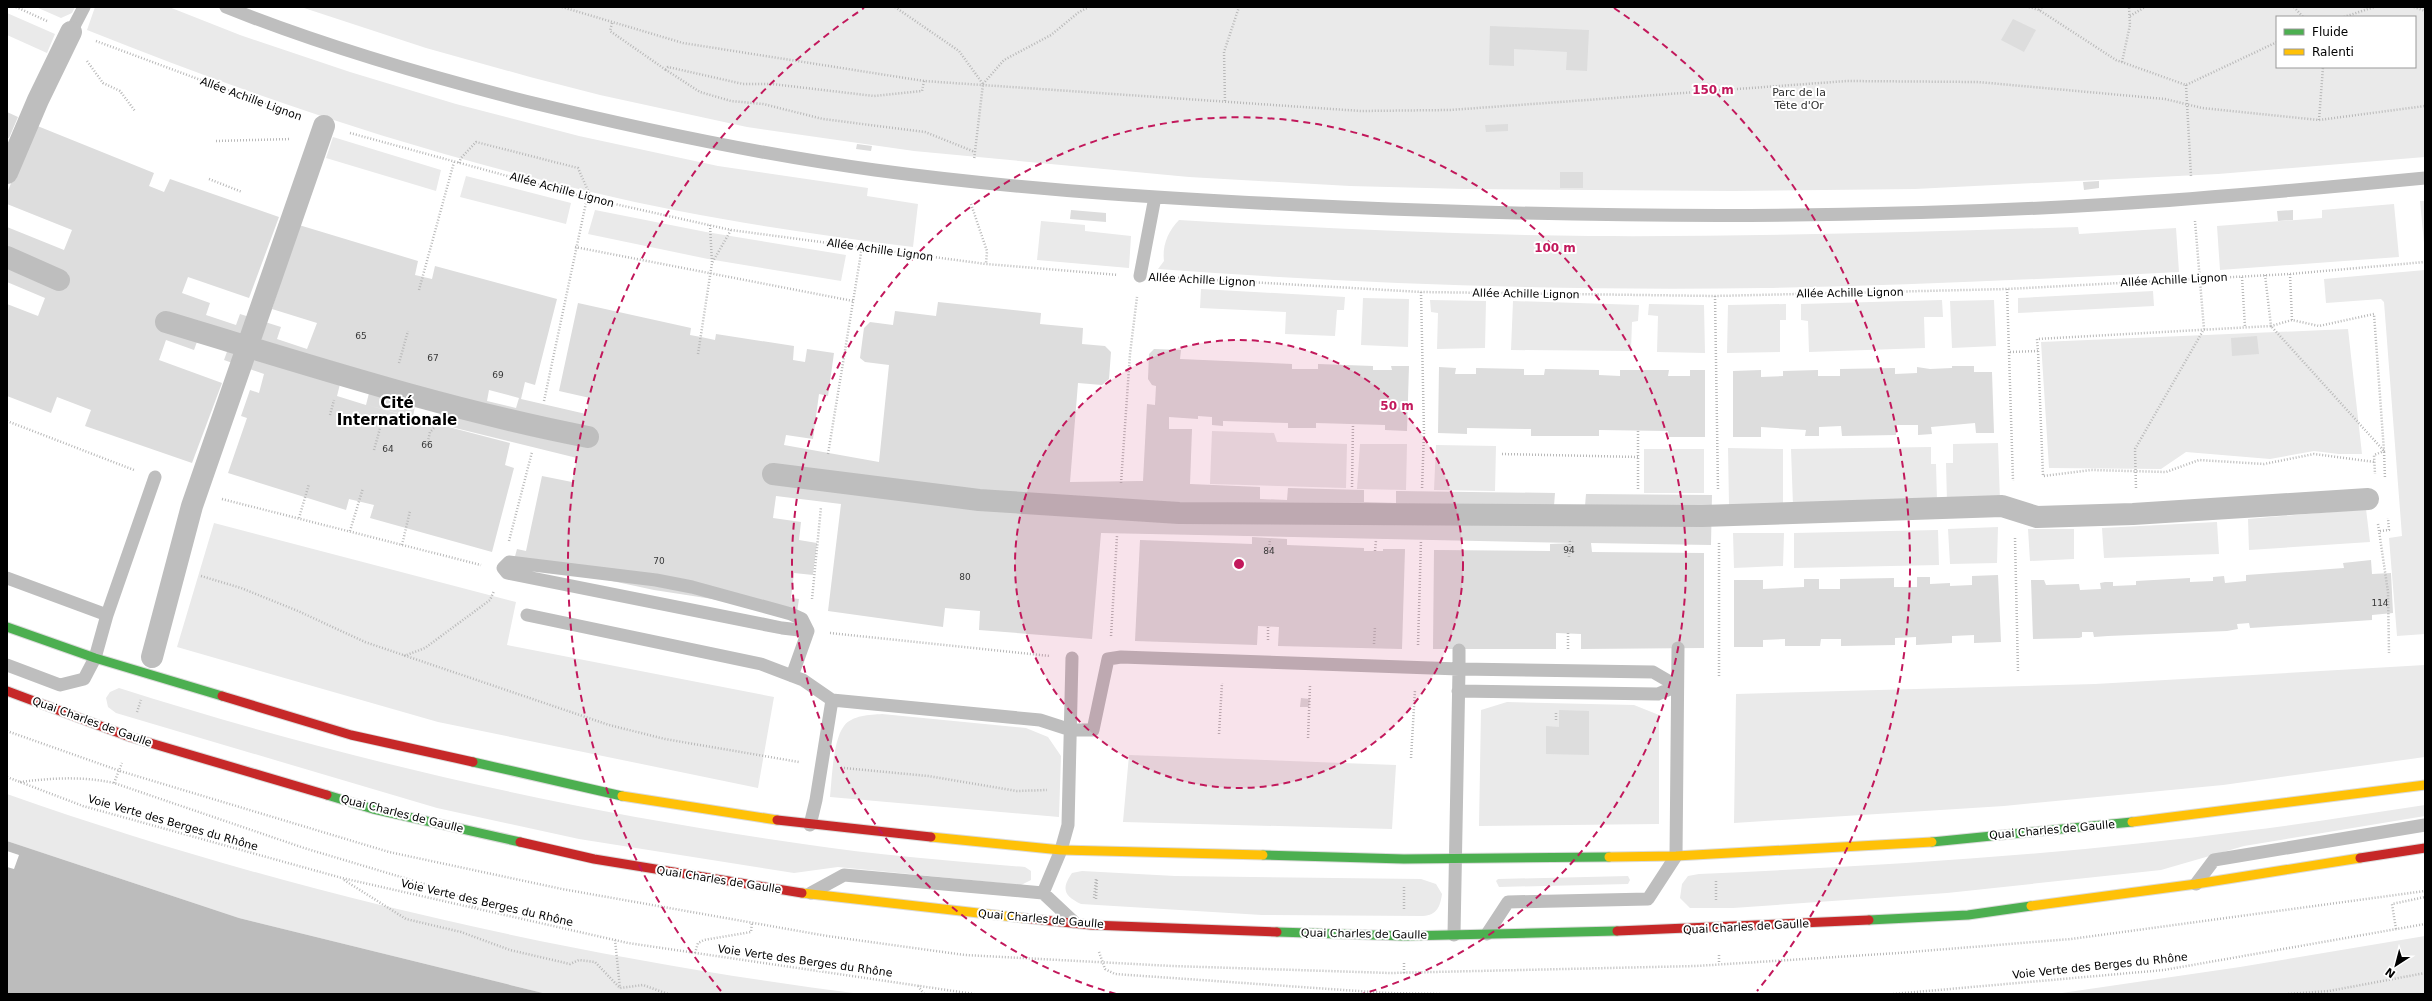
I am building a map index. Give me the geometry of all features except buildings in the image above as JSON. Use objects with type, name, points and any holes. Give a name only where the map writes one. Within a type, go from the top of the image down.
[{"type":"main road","name":"Quai Charles de Gaulle","points":[[7,627],[95,658],[150,665],[352,735],[617,795],[810,824],[1061,850],[1404,859],[1676,856],[1917,843],[2166,819],[2425,784]]},
{"type":"main road","name":"Quai Charles de Gaulle","points":[[7,691],[130,737],[381,811],[594,859],[808,894],[1075,924],[1220,931],[1384,935],[1680,930],[1968,916],[2196,884],[2425,848]]},
{"type":"street","points":[[7,172],[40,93],[71,32]]},
{"type":"street","points":[[150,665],[175,568],[197,492],[249,347],[324,126]]},
{"type":"street","points":[[7,257],[59,280]]},
{"type":"street","points":[[166,322],[391,391],[538,428],[588,437]]},
{"type":"street","points":[[773,474],[824,482],[979,500],[1179,512],[1718,516],[2002,506],[2037,517],[2133,514],[2368,499]]},
{"type":"lane","points":[[71,32],[84,7]]},
{"type":"lane","points":[[226,7],[289,32],[454,83],[600,119],[762,152],[872,169],[971,181],[1156,197],[1447,211],[1638,216],[1842,213],[2108,204],[2278,192],[2425,178]]},
{"type":"lane","points":[[1140,276],[1156,197]]},
{"type":"lane","points":[[7,665],[60,685],[84,680],[95,658],[107,615],[155,477]]},
{"type":"lane","points":[[792,676],[808,630],[802,619],[791,614],[692,587],[608,573],[509,562],[503,568],[507,573],[782,628],[808,630]]},
{"type":"lane","points":[[7,578],[107,615]]},
{"type":"lane","points":[[527,615],[761,664],[803,680],[832,700],[1040,720],[1071,730],[1094,730],[1108,659],[1121,658],[1416,668],[1654,672],[1678,686]]},
{"type":"lane","points":[[1487,934],[1508,902],[1648,899],[1676,856],[1678,648]]},
{"type":"lane","points":[[1454,934],[1459,650]]},
{"type":"lane","points":[[1043,893],[1061,850],[1068,824],[1072,658]]},
{"type":"lane","points":[[1458,691],[1658,694],[1678,686]]},
{"type":"lane","points":[[810,824],[816,800],[832,700]]},
{"type":"lane","points":[[2196,884],[2214,860],[2425,825]]},
{"type":"lane","points":[[808,894],[844,875],[1043,893],[1075,924]]},
{"type":"path","name":"Allée Achille Lignon","points":[[16,7],[71,32],[324,126],[587,198],[731,230],[986,264],[1140,276],[1421,292],[1716,296],[2008,290],[2290,274],[2425,262]]},
{"type":"path","points":[[562,7],[683,43],[924,81],[1361,111],[1450,110],[1847,81],[1978,82],[2165,99],[2187,105],[2320,120],[2425,106]]},
{"type":"path","points":[[894,7],[959,51],[983,84]]},
{"type":"path","points":[[973,166],[983,84],[1004,60],[1051,35],[1079,12],[1089,7]]},
{"type":"path","points":[[1225,101],[1224,52],[1239,7]]},
{"type":"path","points":[[2030,7],[2039,10],[2122,62],[2186,85],[2276,42]]},
{"type":"path","points":[[2039,10],[2042,7]]},
{"type":"path","points":[[2122,62],[2130,17],[2129,7]]},
{"type":"path","points":[[2130,17],[2145,7]]},
{"type":"path","points":[[2294,7],[2302,16]]},
{"type":"path","points":[[2347,16],[2374,7]]},
{"type":"path","points":[[2414,7],[2425,11]]},
{"type":"path","points":[[612,23],[610,31],[700,92],[731,102],[764,104],[823,119],[925,132],[975,152]]},
{"type":"path","points":[[88,62],[103,83],[120,91],[135,111]]},
{"type":"path","points":[[666,70],[668,67],[743,84],[772,84],[874,96],[922,91],[924,81]]},
{"type":"path","points":[[2320,120],[2323,68]]},
{"type":"path","points":[[2186,85],[2191,165]]},
{"type":"path","points":[[216,141],[286,137]]},
{"type":"path","points":[[404,656],[425,648],[490,600],[503,568],[538,428],[574,247],[587,198],[590,193],[578,168],[476,142],[461,158],[459,163]]},
{"type":"path","points":[[419,290],[454,162]]},
{"type":"path","points":[[210,179],[242,192]]},
{"type":"path","points":[[970,200],[987,251],[986,264]]},
{"type":"path","points":[[2136,490],[2136,449],[2204,329],[2194,214]]},
{"type":"path","points":[[698,354],[712,262],[710,225]]},
{"type":"path","points":[[712,262],[731,230]]},
{"type":"path","points":[[574,247],[853,302]]},
{"type":"path","points":[[862,247],[824,482],[808,630],[1072,658]]},
{"type":"path","points":[[2290,274],[2292,320]]},
{"type":"path","points":[[2265,275],[2271,326],[2384,451]]},
{"type":"path","points":[[1108,659],[1111,641],[1130,354],[1140,276]]},
{"type":"path","points":[[2242,276],[2245,327]]},
{"type":"path","points":[[1411,758],[1416,668],[1424,432],[1421,292]]},
{"type":"path","points":[[2375,462],[2314,454],[2264,464],[2199,460],[2166,472],[2091,470],[2043,476],[2037,339],[2271,326],[2292,320],[2319,326],[2374,314],[2384,451]]},
{"type":"path","points":[[2010,352],[2038,351]]},
{"type":"path","points":[[7,421],[43,436],[155,477]]},
{"type":"path","points":[[1351,514],[1354,424]]},
{"type":"path","points":[[1637,515],[1638,430]]},
{"type":"path","points":[[2375,475],[2374,455],[2384,451]]},
{"type":"path","points":[[1502,454],[1638,457]]},
{"type":"path","points":[[299,518],[309,484]]},
{"type":"path","points":[[350,531],[363,488]]},
{"type":"path","points":[[197,492],[474,564],[503,568]]},
{"type":"path","points":[[2368,499],[2380,531],[2388,592],[2389,653]]},
{"type":"path","points":[[402,545],[410,511]]},
{"type":"path","points":[[175,568],[241,588],[298,611],[365,642],[404,656],[609,725],[665,739],[821,765],[928,776],[1017,790],[1070,790]]},
{"type":"path","points":[[1219,734],[1222,662]]},
{"type":"path","points":[[1308,738],[1311,664]]},
{"type":"path","points":[[114,783],[130,737],[150,665]]},
{"type":"path","name":"Voie Verte des Berges du Rhône","points":[[7,777],[83,806],[342,878],[481,910],[616,940],[974,994]]},
{"type":"path","points":[[20,782],[53,778],[93,778],[114,783],[304,848],[451,892],[481,910]]},
{"type":"path","points":[[1094,900],[1096,872]]},
{"type":"path","points":[[342,878],[406,919],[461,932],[510,950],[570,964],[579,960],[595,962],[620,988]]},
{"type":"path","points":[[1716,880],[1716,909]]},
{"type":"path","points":[[1404,881],[1404,915]]},
{"type":"path","points":[[2396,929],[2392,904],[2425,897]]},
{"type":"path","points":[[695,953],[698,942],[751,932],[752,922]]},
{"type":"path","name":"Voie Verte des Berges du Rhône","points":[[1893,994],[2164,970],[2425,924]]},
{"type":"path","points":[[616,940],[620,988]]},
{"type":"path","points":[[1718,950],[1719,964]]},
{"type":"path","points":[[2288,994],[2329,990],[2425,973]]},
{"type":"path","points":[[1115,974],[1387,993],[1440,994]]},
{"type":"path","points":[[620,988],[643,985],[668,994]]},
{"type":"path","points":[[918,986],[924,994]]},
{"type":"green space","points":[[36,7],[75,7],[72,13],[61,18]]},
{"type":"green space","points":[[95,7],[169,7],[240,35],[350,72],[456,104],[579,136],[718,166],[868,188],[867,196],[918,204],[913,247],[795,231],[679,211],[528,177],[453,156],[305,111],[87,30]]},
{"type":"green space","name":"Parc de la Tête d'Or","points":[[301,7],[2425,7],[2425,157],[2218,174],[1915,189],[1733,191],[1465,189],[1350,186],[1189,177],[914,151],[747,127],[600,95],[426,48]]},
{"type":"green space","points":[[7,13],[55,34],[47,53],[7,35]]},
{"type":"green space","points":[[333,137],[441,170],[436,191],[326,158]]},
{"type":"green space","points":[[466,176],[571,203],[566,224],[460,197]]},
{"type":"green space","points":[[2420,201],[2425,201],[2425,254]]},
{"type":"green space","points":[[2394,204],[2399,257],[2220,270],[2217,226],[2322,218],[2322,210]]},
{"type":"green space","points":[[595,210],[706,232],[846,255],[841,281],[708,259],[588,234]]},
{"type":"green space","points":[[1179,220],[1384,231],[1590,236],[1773,235],[2078,227],[2079,234],[2176,228],[2179,272],[1919,284],[1688,289],[1461,285],[1309,279],[1158,269],[1164,261],[1165,244],[1169,234]]},
{"type":"green space","points":[[1041,221],[1085,225],[1085,231],[1131,236],[1129,268],[1037,260]]},
{"type":"green space","points":[[2425,270],[2425,634],[2397,636],[2389,538],[2402,536],[2384,302],[2381,299],[2326,303],[2324,279]]},
{"type":"green space","points":[[1201,289],[1345,297],[1344,310],[1337,310],[1335,336],[1285,334],[1286,312],[1200,308]]},
{"type":"green space","points":[[2153,291],[2154,306],[2018,313],[2018,298]]},
{"type":"green space","points":[[1363,298],[1409,299],[1408,347],[1361,345]]},
{"type":"green space","points":[[1430,300],[1486,301],[1485,348],[1437,349],[1438,313],[1431,312]]},
{"type":"green space","points":[[1942,300],[1943,317],[1924,317],[1925,348],[1809,352],[1808,321],[1801,320],[1801,304]]},
{"type":"green space","points":[[1994,300],[1996,346],[1952,348],[1950,301]]},
{"type":"green space","points":[[1513,301],[1639,305],[1638,321],[1632,322],[1631,351],[1511,350]]},
{"type":"green space","points":[[1649,304],[1704,305],[1705,353],[1657,352],[1658,316],[1648,315]]},
{"type":"green space","points":[[1786,304],[1786,320],[1780,320],[1780,352],[1727,353],[1728,305]]},
{"type":"green space","points":[[2348,329],[2362,454],[2339,454],[2314,451],[2270,459],[2186,452],[2161,469],[2049,468],[2041,342]]},
{"type":"green space","points":[[1212,431],[1274,433],[1277,442],[1347,444],[1346,488],[1210,484]]},
{"type":"green space","points":[[1998,443],[2000,501],[1947,502],[1946,463],[1953,463],[1953,444]]},
{"type":"green space","points":[[1360,444],[1407,444],[1406,490],[1357,489]]},
{"type":"green space","points":[[1436,445],[1496,446],[1495,491],[1434,490]]},
{"type":"green space","points":[[1931,447],[1931,464],[1936,464],[1937,501],[1793,506],[1791,449]]},
{"type":"green space","points":[[1728,448],[1783,449],[1783,505],[1729,505]]},
{"type":"green space","points":[[1644,449],[1704,449],[1704,493],[1644,493]]},
{"type":"green space","points":[[2366,509],[2370,542],[2249,550],[2248,519]]},
{"type":"green space","points":[[2217,522],[2219,554],[2104,558],[2102,528]]},
{"type":"green space","points":[[214,523],[516,602],[507,645],[774,697],[758,788],[438,722],[177,647]]},
{"type":"green space","points":[[1998,527],[1997,563],[1950,564],[1948,529]]},
{"type":"green space","points":[[2028,529],[2074,529],[2074,559],[2030,561]]},
{"type":"green space","points":[[1938,530],[1939,565],[1794,568],[1794,533]]},
{"type":"green space","points":[[1733,533],[1784,533],[1783,566],[1734,568]]},
{"type":"green space","points":[[2425,665],[2425,757],[2223,785],[2004,806],[1734,823],[1736,694],[2095,684]]},
{"type":"green space","points":[[119,688],[287,738],[372,760],[543,799],[716,831],[830,848],[1025,867],[1031,871],[1031,880],[1021,885],[838,867],[794,873],[579,839],[437,808],[116,713],[108,707],[106,698],[110,692]]},
{"type":"green space","points":[[1507,702],[1634,705],[1659,715],[1659,824],[1479,826],[1481,710]]},
{"type":"green space","points":[[882,714],[1026,728],[1048,737],[1061,756],[1059,817],[830,797],[835,750],[840,732],[847,722],[856,718],[867,715]]},
{"type":"green space","points":[[1129,755],[1396,765],[1392,829],[1123,822]]},
{"type":"green space","points":[[7,794],[111,829],[216,861],[322,890],[429,916],[536,940],[644,961],[753,979],[861,994],[547,994],[239,918],[7,841]]},
{"type":"green space","points":[[2425,805],[2425,816],[2244,846],[2161,870],[1947,893],[1733,908],[1690,908],[1680,898],[1682,884],[1688,876],[1699,874],[1904,863],[2108,847],[2267,828]]},
{"type":"green space","points":[[1082,871],[1175,876],[1421,879],[1436,884],[1442,894],[1437,910],[1432,914],[1423,916],[1262,915],[1081,904],[1068,895],[1066,892],[1066,883],[1072,873]]},
{"type":"green space","points":[[1628,876],[1630,880],[1628,884],[1499,887],[1496,881],[1498,879]]},
{"type":"green space","points":[[2425,936],[2425,994],[2055,994],[2240,967]]},
{"type":"shaded area","points":[[7,841],[239,918],[547,994],[7,994]]},
{"type":"pier","points":[[7,851],[19,855],[14,869],[7,867]]},
{"type":"traffic: fast","points":[[7,627],[95,658],[222,696]]},
{"type":"traffic: fast","points":[[473,762],[622,796]]},
{"type":"traffic: fast","points":[[327,795],[373,809],[520,842]]},
{"type":"traffic: fast","points":[[1932,842],[2132,822]]},
{"type":"traffic: fast","points":[[1263,855],[1404,859],[1609,857]]},
{"type":"traffic: fast","points":[[1869,920],[1968,915],[2031,906]]},
{"type":"traffic: fast","points":[[1277,932],[1404,936],[1617,931]]},
{"type":"traffic: slow","points":[[2132,822],[2425,785]]},
{"type":"traffic: slow","points":[[622,796],[777,820]]},
{"type":"traffic: slow","points":[[931,837],[1061,850],[1263,855]]},
{"type":"traffic: slow","points":[[1609,857],[1676,856],[1932,842]]},
{"type":"traffic: slow","points":[[2031,906],[2196,884],[2360,858]]},
{"type":"traffic: slow","points":[[802,893],[1023,918]]},
{"type":"traffic: jam","points":[[7,691],[130,737],[327,795]]},
{"type":"traffic: jam","points":[[222,696],[351,735],[473,762]]},
{"type":"traffic: jam","points":[[777,820],[931,837]]},
{"type":"traffic: jam","points":[[520,842],[594,859],[802,893]]},
{"type":"traffic: jam","points":[[2360,858],[2425,848]]},
{"type":"traffic: jam","points":[[1023,918],[1091,925],[1277,932]]},
{"type":"traffic: jam","points":[[1617,931],[1869,920]]},
{"type":"district","name":"Cité Internationale","points":[[397,412]]}]
